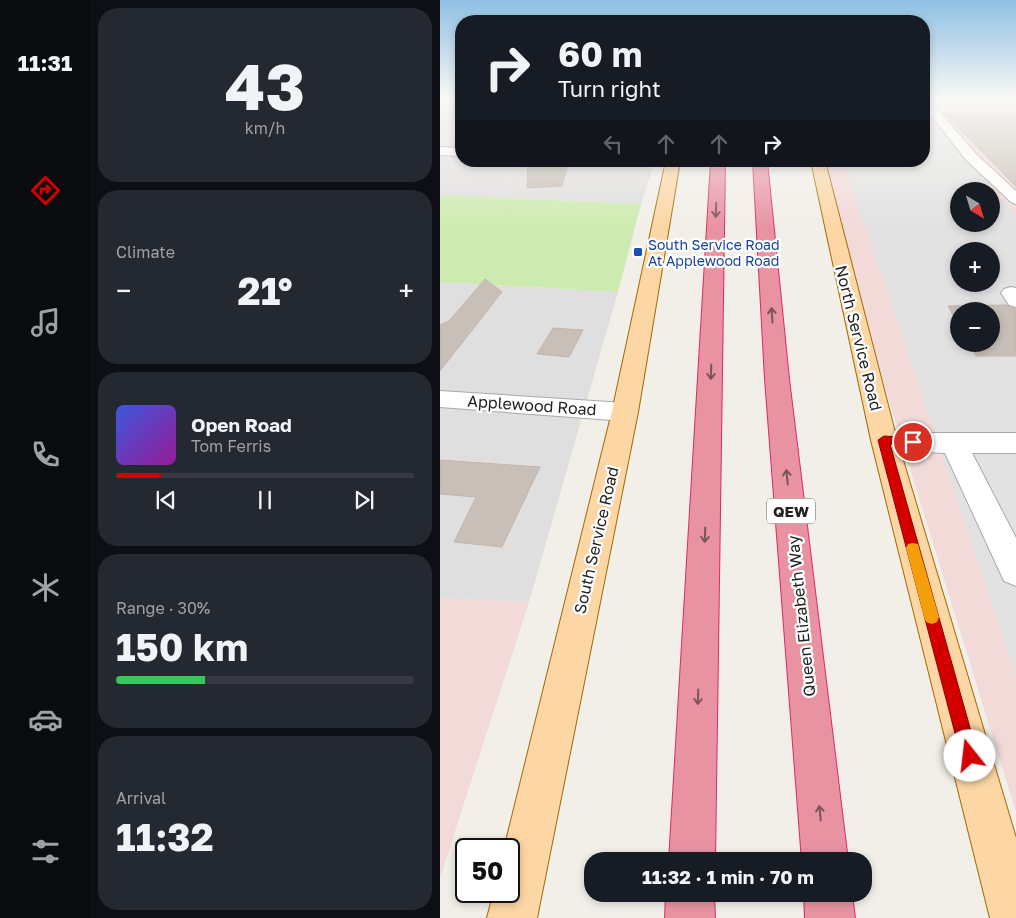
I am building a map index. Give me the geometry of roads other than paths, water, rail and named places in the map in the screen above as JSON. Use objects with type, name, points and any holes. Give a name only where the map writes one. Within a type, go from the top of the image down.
[{"type":"highway","points":[[692,852],[718,167]]},
{"type":"highway","name":"Queen Elizabeth Way","points":[[760,167],[778,379],[824,852]]},
{"type":"highway","points":[[690,902],[690,918]]},
{"type":"highway","points":[[829,902],[830,918]]},
{"type":"main road","name":"South Service Road","points":[[512,918],[625,412],[672,167]]},
{"type":"main road","name":"North Service Road","points":[[819,167],[884,440],[1016,918]]},
{"type":"street","points":[[958,142],[971,157],[1016,198]]},
{"type":"street","points":[[440,151],[455,152]]},
{"type":"street","name":"Applewood Road","points":[[440,398],[625,412]]},
{"type":"street","points":[[884,440],[1016,443]]},
{"type":"street","points":[[954,443],[1016,571]]},
{"type":"place","name":"South Service Road At Applewood Road","points":[[638,252]]}]
